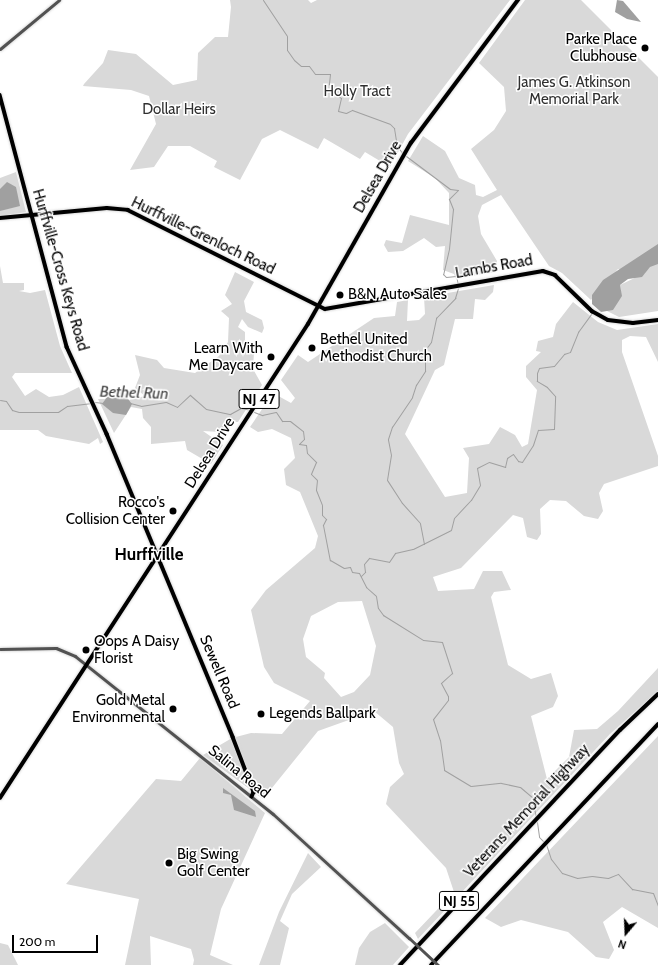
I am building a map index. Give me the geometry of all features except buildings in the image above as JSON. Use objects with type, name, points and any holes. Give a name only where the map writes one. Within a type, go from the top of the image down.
[{"type":"highway","name":"Veterans Memorial Highway","points":[[400,965],[620,730],[658,694]]},
{"type":"highway","name":"NJ 55","points":[[431,965],[658,724]]},
{"type":"main road","name":"Delsea Drive","points":[[0,798],[158,557],[318,307],[411,143],[518,0]]},
{"type":"main road","name":"Hurffville-Cross Keys Road","points":[[0,95],[63,336],[158,557]]},
{"type":"main road","name":"Hurffville-Grenloch Road","points":[[0,218],[107,208],[128,210],[318,307]]},
{"type":"main road","name":"Lambs Road","points":[[318,307],[325,309],[546,272],[567,285],[592,311],[608,320],[633,323],[658,320]]},
{"type":"main road","name":"Sewell Road","points":[[158,557],[233,737],[254,792],[252,797]]},
{"type":"street","points":[[0,49],[59,0]]},
{"type":"street","name":"Salina Road","points":[[0,649],[56,648],[69,652],[252,797],[438,965]]},
{"type":"green space","points":[[230,0],[308,0],[311,3],[317,0],[510,0],[408,134],[390,167],[365,152],[360,159],[324,138],[318,149],[280,130],[262,139],[240,180],[214,167],[217,161],[190,146],[168,146],[154,167],[130,170],[156,124],[149,96],[131,90],[83,86],[84,84],[103,63],[108,50],[136,54],[173,85],[197,80],[198,53],[215,37],[228,37],[231,7]]},
{"type":"green space","name":"James G. Atkinson Memorial Park","points":[[525,0],[581,0],[658,77],[658,311],[619,317],[605,310],[621,297],[620,285],[645,273],[618,269],[591,300],[562,273],[549,266],[501,195],[482,205],[478,216],[481,234],[497,261],[496,272],[456,279],[454,274],[443,270],[445,246],[436,247],[424,238],[403,251],[388,252],[384,245],[386,240],[402,243],[410,215],[449,225],[449,193],[435,178],[408,161],[423,136],[445,151],[459,178],[475,185],[476,195],[483,197],[497,190],[471,149],[494,130],[506,111],[504,87],[479,63]]},
{"type":"green space","points":[[16,172],[26,212],[0,216],[0,178]]},
{"type":"green space","points":[[0,266],[3,283],[24,283],[24,290],[19,291],[30,293],[45,290],[60,346],[72,373],[15,373],[12,377],[25,396],[36,389],[49,397],[63,395],[79,387],[103,442],[100,444],[98,438],[89,444],[46,436],[38,430],[0,430]]},
{"type":"green space","points":[[235,272],[254,282],[244,301],[246,312],[262,320],[264,328],[262,333],[248,327],[242,319],[238,327],[245,332],[245,344],[254,352],[253,369],[262,385],[238,422],[230,422],[220,432],[203,431],[223,445],[211,464],[187,450],[185,441],[151,444],[151,427],[143,418],[142,409],[131,407],[114,433],[98,399],[105,399],[114,390],[129,400],[145,396],[135,388],[140,375],[135,355],[157,360],[164,368],[195,373],[219,356],[228,342],[229,318],[221,311],[232,304],[225,295]]},
{"type":"green space","points":[[494,285],[493,292],[485,300],[475,299],[473,319],[455,319],[444,365],[435,370],[405,434],[445,497],[467,493],[469,458],[463,448],[489,444],[500,427],[515,435],[522,447],[528,444],[537,390],[526,377],[526,366],[541,352],[536,351],[538,341],[553,337],[556,324],[573,302],[598,322],[617,330],[658,324],[658,362],[646,337],[630,336],[622,340],[622,352],[658,456],[658,466],[604,484],[599,493],[603,511],[598,519],[584,516],[566,501],[550,500],[540,509],[541,534],[537,540],[527,537],[523,518],[513,515],[461,568],[433,577],[438,591],[474,589],[483,571],[502,571],[511,590],[494,592],[491,597],[508,665],[531,679],[551,673],[558,696],[553,707],[531,716],[547,779],[569,757],[574,730],[597,729],[618,711],[658,668],[658,691],[610,734],[418,939],[415,933],[454,892],[446,868],[386,804],[390,787],[404,774],[399,763],[393,727],[374,711],[318,731],[263,799],[203,755],[232,738],[251,733],[282,734],[310,701],[274,683],[264,667],[251,610],[266,590],[315,548],[318,536],[300,492],[286,485],[284,469],[295,458],[291,438],[272,429],[258,432],[250,427],[273,393],[291,403],[295,398],[281,380],[298,355],[308,362],[374,318],[395,316],[397,302],[408,300],[407,321],[419,320],[425,314],[424,297]],"holes":[[[362,601],[376,646],[370,675],[354,692],[341,697],[324,678],[325,673],[306,657],[303,639],[311,616],[338,602]]]},
{"type":"green space","points":[[658,736],[658,928],[622,907],[603,922],[614,950],[609,959],[596,957],[568,932],[521,920],[501,927],[485,918]]},
{"type":"green space","points":[[200,758],[265,813],[221,909],[210,955],[233,965],[193,965],[194,960],[191,949],[150,936],[151,965],[125,965],[139,899],[66,884],[156,779],[181,781]]},
{"type":"green space","points":[[308,853],[321,867],[292,894],[280,921],[289,928],[280,965],[259,965],[279,912]]},
{"type":"green space","points":[[385,923],[409,947],[393,965],[355,965],[359,948],[370,932]]},
{"type":"green space","points":[[0,943],[8,945],[18,965],[0,965]]},
{"type":"shaded area","points":[[617,0],[623,1],[641,22],[627,19],[615,12]]},
{"type":"shaded area","points":[[7,182],[16,187],[20,206],[0,211],[0,189]]},
{"type":"shaded area","points":[[658,244],[658,264],[650,267],[642,277],[628,279],[620,285],[622,296],[613,310],[601,312],[592,304],[592,295],[603,280]]},
{"type":"shaded area","points":[[117,390],[124,394],[132,404],[126,415],[113,413],[102,404],[110,393]]},
{"type":"shaded area","points":[[223,788],[255,811],[256,817],[234,810],[231,795],[223,793]]},
{"type":"waterway","points":[[263,0],[287,36],[287,50],[294,60],[301,66],[309,66],[315,74],[330,74],[329,84],[334,88],[332,92],[341,98],[338,111],[346,113],[352,110],[390,124],[394,128],[397,146],[403,154]]},
{"type":"waterway","points":[[406,156],[450,189],[458,190],[449,199],[453,209],[449,249],[443,274],[446,277],[456,276],[458,285]]},
{"type":"waterway","points":[[424,544],[420,523],[402,503],[387,480],[391,455],[388,439],[392,427],[412,397],[416,385],[425,371],[425,350],[431,342],[436,318],[455,298],[458,288]]},
{"type":"waterway","points":[[361,576],[365,572],[364,564],[369,558],[389,562],[395,553],[413,549],[451,530],[454,518],[471,500],[480,485],[477,468],[489,462],[505,467],[507,458],[513,454],[518,461],[522,462],[533,445],[538,430],[554,429],[555,396],[547,387],[537,381],[537,373],[539,368],[554,366],[564,354],[570,352],[578,332],[592,313]]},
{"type":"waterway","name":"Bethel Run","points":[[130,403],[141,406],[166,402],[177,407],[190,395],[206,409],[230,414],[241,408],[251,410]]},
{"type":"waterway","name":"Bethel Run","points":[[0,400],[6,401],[12,410],[19,412],[58,412],[67,406],[92,403]]},
{"type":"waterway","name":"Bethel Run","points":[[95,402],[103,403]]},
{"type":"waterway","points":[[254,412],[262,415],[276,412],[282,421],[290,421],[303,431],[304,439],[299,444],[306,445],[307,453],[316,462],[311,474],[317,480],[316,490],[322,505],[322,515],[326,519],[323,525],[330,560],[344,568],[350,567],[352,572],[359,573],[366,587],[376,596],[378,608],[383,615],[423,640],[442,642],[452,673],[441,683],[448,696],[448,700],[433,719],[440,740],[444,770],[471,786],[501,783],[520,787],[532,797],[536,818]]},
{"type":"waterway","points":[[537,822],[539,837],[544,842]]},
{"type":"waterway","points":[[546,844],[551,859],[562,873],[577,878],[592,876],[608,878],[618,874],[632,889],[653,893],[658,906]]},
{"type":"place","name":"Parke Place Clubhouse","points":[[645,48]]},
{"type":"place","name":"B&N Auto Sales","points":[[340,295]]},
{"type":"place","name":"Bethel United Methodist Church","points":[[312,348]]},
{"type":"place","name":"Learn With Me Daycare","points":[[271,357]]},
{"type":"place","name":"Rocco's Collision Center","points":[[173,511]]},
{"type":"place","name":"Oops A Daisy Florist","points":[[86,650]]},
{"type":"place","name":"Gold Metal Environmental","points":[[173,709]]},
{"type":"place","name":"Legends Ballpark","points":[[261,714]]},
{"type":"place","name":"Big Swing Golf Center","points":[[169,863]]},
{"type":"district","name":"Hurffville","points":[[149,555]]},
{"type":"park label","name":"Holly Tract","points":[[357,92]]},
{"type":"park label","name":"Dollar Heirs","points":[[179,110]]}]
